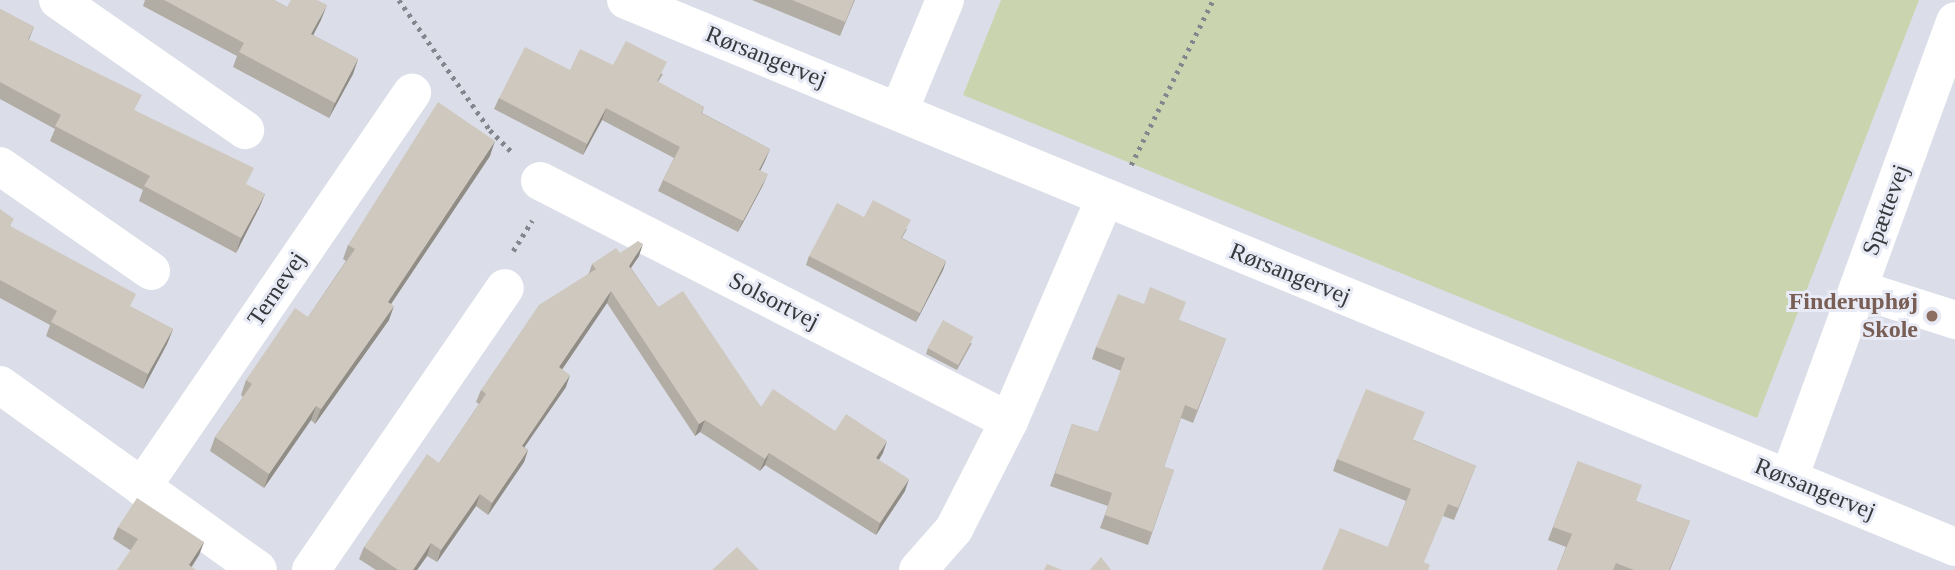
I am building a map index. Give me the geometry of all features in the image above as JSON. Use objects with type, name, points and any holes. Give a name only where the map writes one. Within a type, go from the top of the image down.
[{"type":"street","points":[[58,0],[245,130]]},
{"type":"street","name":"Rørsangervej","points":[[626,0],[1955,547]]},
{"type":"street","points":[[899,111],[945,0]]},
{"type":"street","name":"Spættevej","points":[[1788,478],[1955,21]]},
{"type":"street","name":"Ternevej","points":[[142,487],[412,92]]},
{"type":"street","points":[[0,166],[151,271]]},
{"type":"street","name":"Solsortvej","points":[[540,181],[1009,421]]},
{"type":"street","points":[[918,570],[954,529],[1009,421],[1105,198]]},
{"type":"street","points":[[311,570],[505,288]]},
{"type":"street","points":[[1858,289],[1955,320]]},
{"type":"street","points":[[0,385],[258,570]]},
{"type":"path","points":[[398,0],[490,130],[540,181],[533,218],[500,271],[505,288]]},
{"type":"path","points":[[1117,160],[1130,166],[1213,0]]},
{"type":"green space","points":[[1001,0],[1919,0],[1757,418],[963,95]]},
{"type":"building","points":[[164,0],[274,0],[287,7],[291,0],[317,0],[327,5],[311,34],[358,59],[335,103],[239,52],[244,43]]},
{"type":"building","points":[[792,0],[854,0],[845,22]]},
{"type":"building","points":[[0,9],[34,27],[28,39],[142,95],[134,110],[254,168],[246,184],[265,194],[241,238],[144,186],[150,176],[55,126],[61,115],[0,82]]},
{"type":"building","points":[[626,41],[667,62],[657,81],[704,107],[701,113],[770,149],[759,170],[768,174],[743,221],[663,180],[680,147],[606,108],[587,144],[499,98],[525,47],[570,70],[580,49],[613,65]]},
{"type":"building","points":[[438,102],[495,141],[388,302],[394,306],[321,409],[316,406],[269,474],[215,437],[252,384],[246,380],[295,308],[308,317],[355,249],[348,245]]},
{"type":"building","points":[[873,200],[911,220],[901,238],[946,261],[920,313],[809,256],[837,203],[864,217]]},
{"type":"building","points":[[0,209],[14,219],[10,226],[136,294],[130,306],[173,329],[148,374],[51,322],[57,311],[0,280]]},
{"type":"building","points":[[638,241],[643,244],[629,266],[658,307],[683,291],[761,407],[773,389],[835,431],[846,414],[887,441],[876,458],[909,479],[880,523],[769,453],[765,459],[705,420],[699,424],[611,291],[559,367],[570,375],[522,446],[528,450],[492,503],[480,494],[441,550],[431,543],[413,570],[398,570],[364,547],[427,454],[439,463],[486,394],[481,390],[539,305],[596,269],[592,264],[616,248],[620,253]]},
{"type":"building","points":[[1150,287],[1186,302],[1179,320],[1226,339],[1197,410],[1185,405],[1164,467],[1174,470],[1152,532],[1105,515],[1112,493],[1055,473],[1072,424],[1098,432],[1125,358],[1096,347],[1118,294],[1144,304]]},
{"type":"building","points":[[943,320],[974,337],[958,365],[927,348]]},
{"type":"building","points":[[1366,389],[1425,412],[1413,440],[1476,466],[1458,508],[1448,504],[1424,562],[1430,565],[1428,570],[1322,570],[1340,528],[1388,547],[1411,489],[1337,459]]},
{"type":"building","points":[[1578,461],[1642,485],[1636,501],[1690,521],[1669,570],[1634,570],[1616,563],[1613,570],[1557,570],[1572,534],[1553,527]]},
{"type":"building","points":[[137,498],[204,542],[189,565],[196,570],[117,570],[138,539],[118,527]]},
{"type":"building","points":[[737,547],[759,570],[712,570]]},
{"type":"building","points":[[1101,557],[1111,570],[1090,570]]},
{"type":"building","points":[[1047,564],[1062,570],[1044,570]]},
{"type":"place","name":"Finderuphøj Skole","points":[[1932,316]]}]
